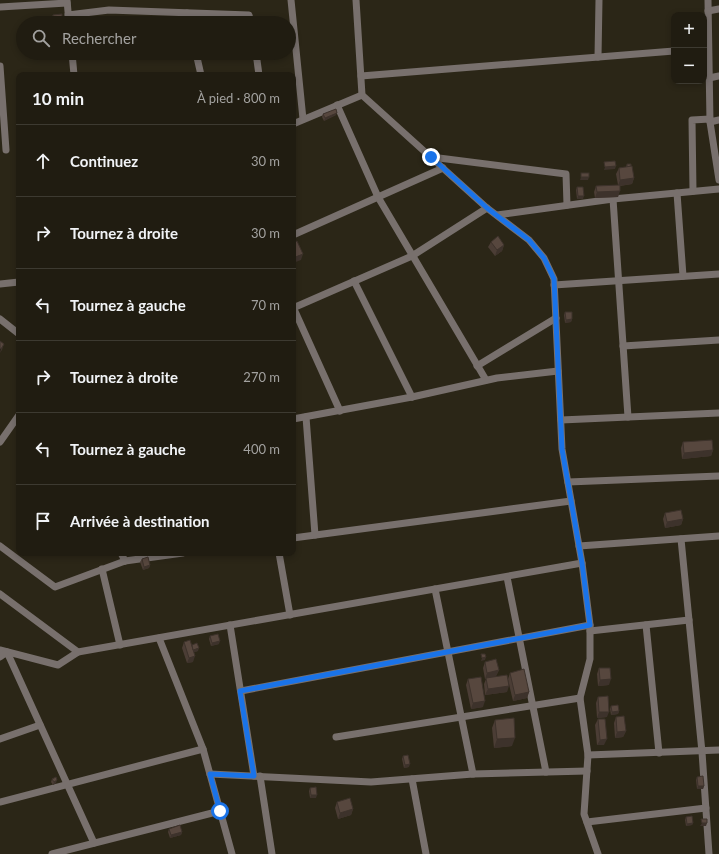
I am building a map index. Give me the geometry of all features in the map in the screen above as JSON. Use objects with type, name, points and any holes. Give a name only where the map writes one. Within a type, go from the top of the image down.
[{"type":"street","points":[[291,0],[293,16]]},
{"type":"street","points":[[356,0],[362,95],[487,208],[529,240],[544,258],[554,279],[562,449],[580,546],[590,628],[590,659],[580,698],[588,755],[584,814],[598,854]]},
{"type":"street","points":[[598,57],[599,0]]},
{"type":"street","points":[[707,30],[708,0]]},
{"type":"street","points":[[0,7],[67,1],[68,15],[109,10],[249,16]]},
{"type":"street","points":[[708,11],[719,9]]},
{"type":"street","points":[[296,46],[304,119]]},
{"type":"street","points":[[361,76],[671,51]]},
{"type":"street","points":[[707,58],[710,120],[719,180]]},
{"type":"street","points":[[73,60],[74,72]]},
{"type":"street","points":[[198,60],[200,72]]},
{"type":"street","points":[[257,60],[259,72]]},
{"type":"street","points":[[0,66],[6,150]]},
{"type":"street","points":[[709,78],[719,76]]},
{"type":"street","points":[[296,123],[362,95]]},
{"type":"street","points":[[336,105],[378,197],[486,380]]},
{"type":"street","points":[[693,191],[692,120],[719,120]]},
{"type":"street","points":[[431,157],[566,174],[568,205]]},
{"type":"street","points":[[296,234],[443,168]]},
{"type":"street","points":[[497,215],[614,199],[719,189]]},
{"type":"street","points":[[677,193],[683,276]]},
{"type":"street","points":[[614,199],[628,417]]},
{"type":"street","points":[[296,306],[412,256],[487,208]]},
{"type":"street","points":[[554,285],[719,274]]},
{"type":"street","points":[[354,281],[412,397]]},
{"type":"street","points":[[0,284],[16,282]]},
{"type":"street","points":[[296,314],[340,410]]},
{"type":"street","points":[[0,318],[16,331]]},
{"type":"street","points":[[477,366],[556,318]]},
{"type":"street","points":[[623,346],[719,340]]},
{"type":"street","points":[[296,419],[412,397],[486,380],[558,371]]},
{"type":"street","points":[[561,420],[719,413]]},
{"type":"street","points":[[306,417],[315,535]]},
{"type":"street","points":[[0,442],[16,419]]},
{"type":"street","points":[[568,482],[719,476]]},
{"type":"street","points":[[296,538],[571,501]]},
{"type":"street","points":[[580,546],[719,536]]},
{"type":"street","points":[[681,539],[702,752],[709,854]]},
{"type":"street","points":[[0,546],[55,587],[125,561],[161,556]]},
{"type":"street","points":[[122,556],[125,561]]},
{"type":"street","points":[[280,556],[290,615]]},
{"type":"street","points":[[3,651],[58,665],[78,652],[582,563]]},
{"type":"street","points":[[102,569],[120,645]]},
{"type":"street","points":[[507,577],[546,772]]},
{"type":"street","points":[[435,589],[473,774]]},
{"type":"street","points":[[0,594],[78,652]]},
{"type":"street","points":[[240,691],[519,639],[590,628],[646,625],[689,620]]},
{"type":"street","points":[[230,625],[240,691],[272,854]]},
{"type":"street","points":[[646,625],[659,753]]},
{"type":"street","points":[[159,638],[203,749],[232,854]]},
{"type":"street","points":[[0,657],[3,651]]},
{"type":"street","points":[[3,651],[40,725],[94,843]]},
{"type":"street","points":[[336,737],[580,698]]},
{"type":"street","points":[[0,738],[40,725]]},
{"type":"street","points":[[0,802],[203,749]]},
{"type":"street","points":[[588,755],[702,752],[719,750]]},
{"type":"street","points":[[210,774],[372,782],[473,774],[587,772]]},
{"type":"street","points":[[412,779],[426,854]]},
{"type":"street","points":[[587,822],[706,808]]},
{"type":"street","points":[[52,854],[220,811]]},
{"type":"building","points":[[62,14],[62,16],[53,16]]},
{"type":"building","points":[[336,109],[337,113],[325,118],[323,114]]},
{"type":"building","points":[[615,161],[616,166],[605,167],[604,162]]},
{"type":"building","points":[[632,166],[634,178],[620,180],[619,168]]},
{"type":"building","points":[[581,173],[589,173],[589,177],[581,177]]},
{"type":"building","points":[[620,185],[620,191],[597,192],[596,186]]},
{"type":"building","points":[[577,187],[583,187],[584,196],[578,196]]},
{"type":"building","points":[[498,236],[504,245],[497,250],[491,242]]},
{"type":"building","points":[[296,242],[303,254],[296,257]]},
{"type":"building","points":[[565,312],[572,312],[572,319],[566,320]]},
{"type":"building","points":[[0,341],[4,344],[1,349],[0,348]]},
{"type":"building","points":[[712,440],[713,450],[684,453],[683,442]]},
{"type":"building","points":[[681,510],[683,519],[667,522],[665,513]]},
{"type":"building","points":[[148,557],[150,565],[144,567],[142,559]]},
{"type":"building","points":[[218,634],[220,641],[212,643],[210,636]]},
{"type":"building","points":[[190,640],[195,656],[189,658],[184,642]]},
{"type":"building","points":[[197,643],[199,648],[193,650],[192,645]]},
{"type":"building","points":[[481,654],[485,654],[486,657],[482,658]]},
{"type":"building","points":[[496,659],[499,670],[487,673],[485,662]]},
{"type":"building","points":[[599,668],[610,668],[611,679],[600,680]]},
{"type":"building","points":[[524,669],[529,692],[515,695],[510,673]]},
{"type":"building","points":[[507,675],[509,686],[488,689],[486,678]]},
{"type":"building","points":[[481,677],[485,701],[473,703],[468,679]]},
{"type":"building","points":[[608,696],[609,712],[599,712],[598,697]]},
{"type":"building","points":[[618,705],[619,711],[612,712],[611,706]]},
{"type":"building","points":[[624,716],[626,731],[617,732],[616,717]]},
{"type":"building","points":[[514,718],[515,738],[497,739],[495,720]]},
{"type":"building","points":[[598,719],[605,719],[607,739],[600,740]]},
{"type":"building","points":[[408,755],[410,764],[405,765],[403,756]]},
{"type":"building","points":[[703,776],[704,786],[698,786],[697,777]]},
{"type":"building","points":[[56,777],[57,780],[54,782],[52,779]]},
{"type":"building","points":[[316,787],[317,795],[311,795],[310,788]]},
{"type":"building","points":[[350,798],[353,809],[340,813],[337,802]]},
{"type":"building","points":[[692,816],[693,823],[687,824],[686,817]]},
{"type":"building","points":[[701,819],[707,819],[707,823],[702,823]]},
{"type":"building","points":[[180,825],[182,832],[171,835],[169,829]]},
{"type":"route","points":[[220,811],[210,774],[254,776],[240,691],[590,625],[582,563],[562,449],[554,279],[544,258],[529,240],[487,208],[431,157]]}]
